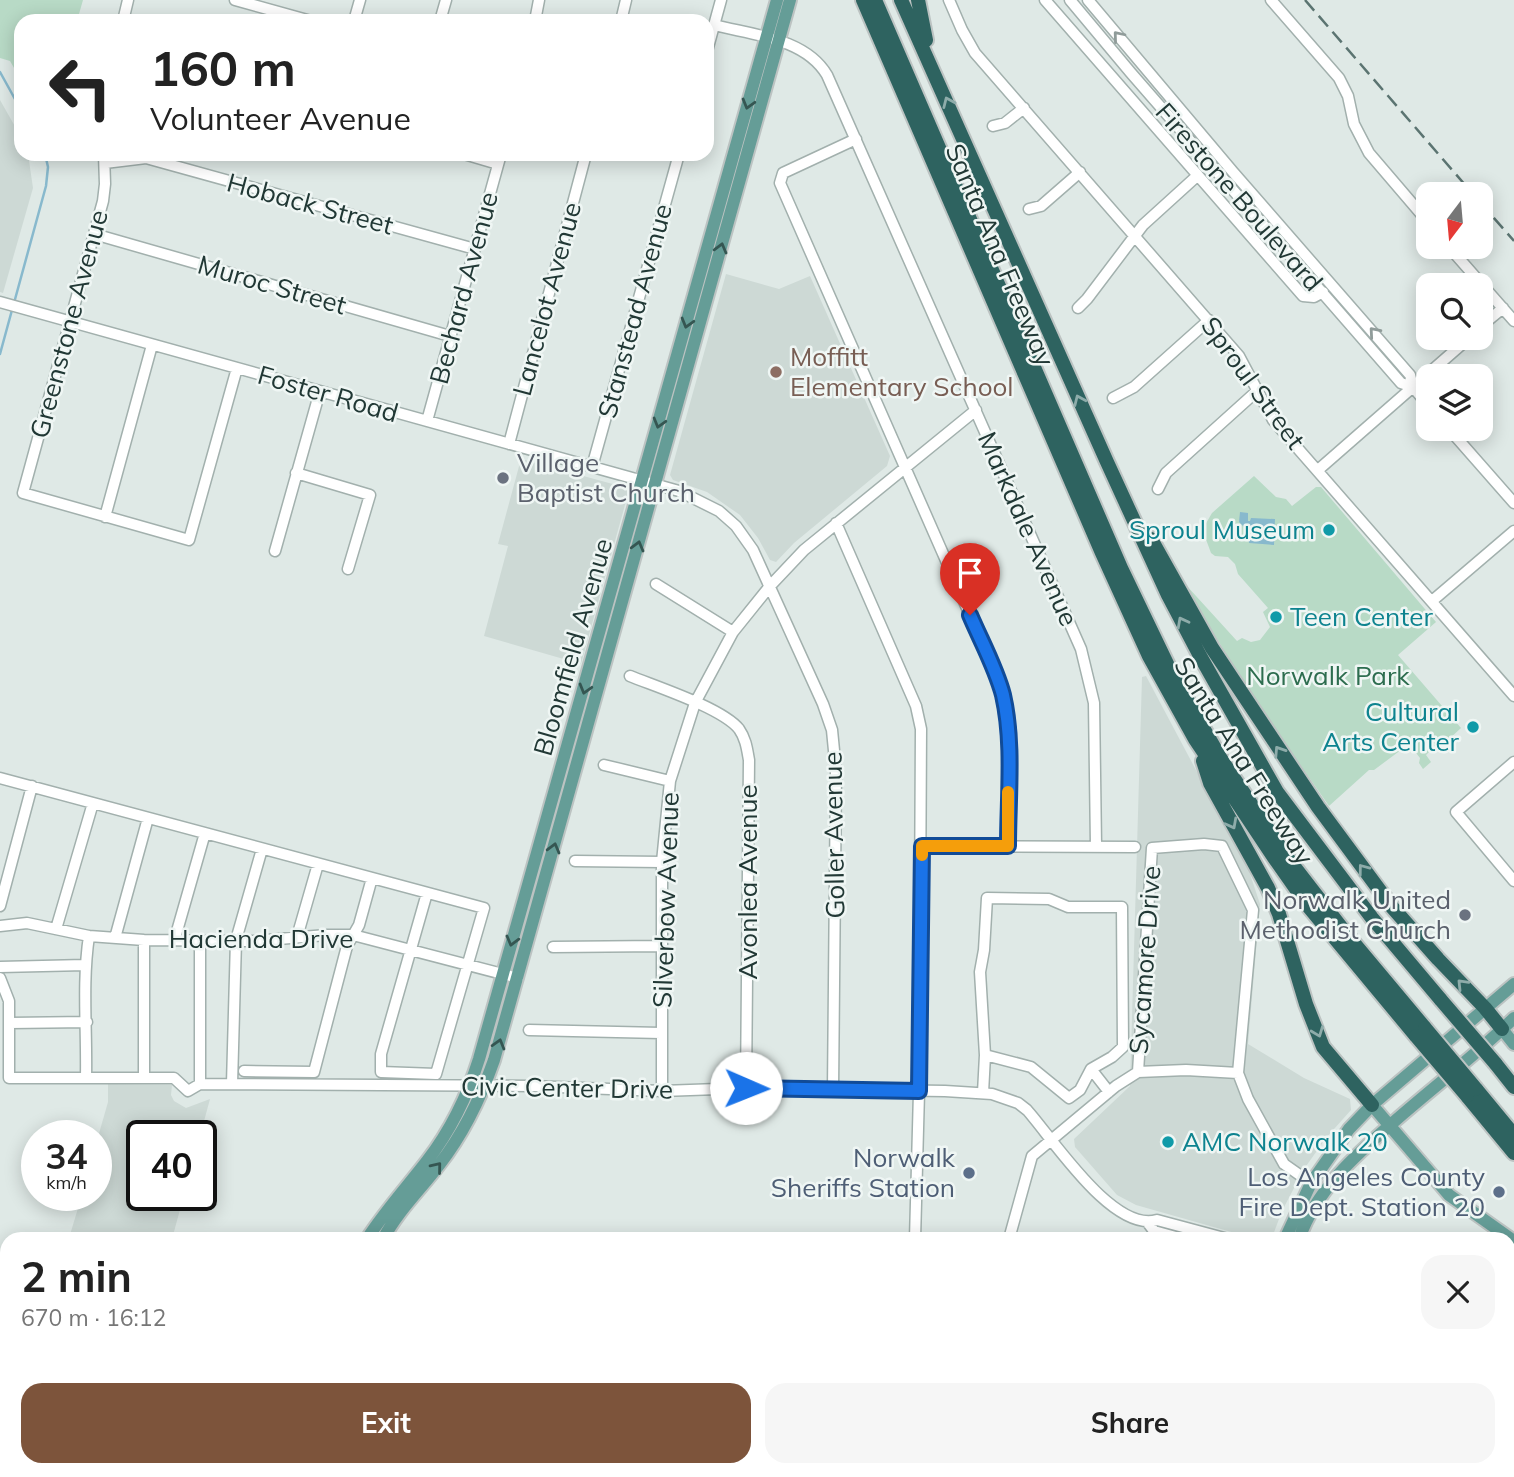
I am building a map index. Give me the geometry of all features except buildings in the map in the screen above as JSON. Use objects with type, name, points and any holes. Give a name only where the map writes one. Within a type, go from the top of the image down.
[{"type":"highway","points":[[857,0],[879,36]]},
{"type":"highway","name":"Santa Ana Freeway","points":[[863,0],[1102,553],[1149,656],[1195,739],[1238,807],[1308,906],[1421,1032],[1471,1092],[1514,1153]]},
{"type":"highway","points":[[875,0],[1121,568],[1171,672],[1221,759],[1286,856],[1421,1032]]},
{"type":"highway","name":"Santa Ana Freeway","points":[[901,0],[1174,607],[1277,792],[1372,918],[1514,1087]]},
{"type":"highway","points":[[918,0],[930,62]]},
{"type":"highway","points":[[1107,462],[1212,648],[1297,779],[1392,907],[1502,1029]]},
{"type":"highway","points":[[1195,739],[1210,783],[1268,888],[1279,914],[1306,1004],[1323,1047],[1372,1105]]},
{"type":"highway","points":[[1471,1092],[1514,1135]]},
{"type":"main road","name":"Bloomfield Avenue","points":[[773,40],[777,0]]},
{"type":"main road","name":"Bloomfield Avenue","points":[[387,1232],[471,1085],[521,909],[626,567],[656,485],[672,401],[773,40],[790,0]]},
{"type":"main road","name":"Bloomfield Avenue","points":[[626,567],[642,481],[672,401]]},
{"type":"main road","name":"Bloomfield Avenue","points":[[372,1232],[380,1219],[447,1155],[469,1119],[485,1085],[536,914],[598,664]]},
{"type":"main road","points":[[521,909],[536,914]]},
{"type":"main road","points":[[1288,1232],[1311,1183],[1349,1129],[1372,1105],[1514,984]]},
{"type":"main road","points":[[1302,1232],[1325,1191],[1353,1159],[1514,1018]]},
{"type":"main road","points":[[1502,1029],[1514,1044]]},
{"type":"main road","points":[[1372,1105],[1449,1195],[1501,1232]]},
{"type":"main road","points":[[379,1232],[380,1219]]},
{"type":"street","points":[[235,0],[286,14]]},
{"type":"street","points":[[714,25],[720,0]]},
{"type":"street","name":"Sproul Street","points":[[949,0],[975,53],[1209,320],[1239,356],[1273,420],[1514,696]]},
{"type":"street","points":[[1045,0],[1303,296],[1314,297],[1323,292]]},
{"type":"street","name":"Firestone Boulevard","points":[[1070,0],[1401,383],[1413,387]]},
{"type":"street","name":"Firestone Boulevard","points":[[1088,0],[1410,375],[1416,391]]},
{"type":"street","points":[[1271,0],[1339,78],[1348,96],[1354,124],[1368,153],[1416,208]]},
{"type":"street","name":"Markdale Avenue","points":[[714,25],[800,48],[821,65],[856,139],[1081,649],[1094,703],[1096,725],[1096,846]]},
{"type":"street","points":[[1116,82],[1131,73],[1148,72]]},
{"type":"street","points":[[993,126],[1005,124],[1024,108]]},
{"type":"street","points":[[856,139],[783,173],[780,183],[999,681],[1008,736],[1008,846]]},
{"type":"street","name":"Greenstone Avenue","points":[[104,161],[103,201],[23,494],[105,517]]},
{"type":"street","name":"Hoback Street","points":[[157,161],[475,249]]},
{"type":"street","name":"Bechard Avenue","points":[[428,421],[498,161]]},
{"type":"street","name":"Lancelot Avenue","points":[[509,444],[584,161]]},
{"type":"street","name":"Stanstead Avenue","points":[[592,467],[677,161]]},
{"type":"street","points":[[1029,209],[1041,205],[1080,172]]},
{"type":"street","points":[[1078,308],[1143,225],[1198,176]]},
{"type":"street","name":"Muroc Street","points":[[94,234],[450,336]]},
{"type":"street","points":[[1460,259],[1514,321]]},
{"type":"street","name":"Foster Road","points":[[0,302],[656,485]]},
{"type":"street","points":[[1493,316],[1503,308]]},
{"type":"street","points":[[1113,398],[1135,387],[1209,320]]},
{"type":"street","points":[[152,345],[105,517],[189,540],[237,368]]},
{"type":"street","points":[[1318,470],[1455,350]]},
{"type":"street","points":[[275,551],[320,391]]},
{"type":"street","points":[[1158,489],[1166,473],[1257,391]]},
{"type":"street","name":"Silverbow Avenue","points":[[662,1091],[662,862],[670,781],[695,703],[733,632],[770,586],[804,550],[976,410]]},
{"type":"street","points":[[1460,441],[1514,503]]},
{"type":"street","points":[[296,473],[370,495],[348,569]]},
{"type":"street","name":"Goller Avenue","points":[[656,485],[679,491],[719,511],[736,526],[753,550],[770,586],[832,730],[836,771],[834,1090]]},
{"type":"street","points":[[836,523],[916,706],[923,747],[915,1232]]},
{"type":"street","points":[[1432,601],[1514,531]]},
{"type":"street","points":[[656,584],[733,632]]},
{"type":"street","name":"Avonlea Avenue","points":[[630,676],[723,715],[738,728],[746,742],[749,760],[746,1088]]},
{"type":"street","points":[[1514,762],[1456,813],[1514,881]]},
{"type":"street","points":[[604,765],[670,781]]},
{"type":"street","points":[[0,778],[484,908],[436,1073],[381,1072],[381,1054],[427,893]]},
{"type":"street","points":[[0,905],[32,786]]},
{"type":"street","points":[[56,929],[93,803]]},
{"type":"street","points":[[115,938],[148,818]]},
{"type":"street","points":[[175,939],[205,833]]},
{"type":"street","name":"Sycamore Drive","points":[[1138,1072],[1152,848],[1204,845],[1222,846],[1252,910],[1238,1073]]},
{"type":"street","points":[[922,846],[1135,847]]},
{"type":"street","points":[[232,1084],[236,940],[262,849]]},
{"type":"street","points":[[575,862],[662,862]]},
{"type":"street","points":[[297,937],[318,864]]},
{"type":"street","points":[[244,1071],[313,1072],[346,946],[359,925],[372,878]]},
{"type":"street","points":[[983,1093],[985,1055],[979,972],[985,950],[987,898],[1049,899],[1068,907],[1122,907],[1123,1047],[1091,1069],[1080,1090],[1069,1098],[1031,1067],[985,1055]]},
{"type":"street","name":"Hacienda Drive","points":[[1,923],[27,923],[89,936],[144,940],[255,941],[353,935],[518,978]]},
{"type":"street","points":[[86,1077],[85,965],[89,936]]},
{"type":"street","points":[[144,940],[144,1077]]},
{"type":"street","points":[[0,978],[9,1001],[9,1078],[174,1078],[188,1091],[200,1084],[200,940]]},
{"type":"street","points":[[553,947],[661,946]]},
{"type":"street","points":[[0,967],[85,965]]},
{"type":"street","points":[[10,1023],[87,1021]]},
{"type":"street","points":[[529,1030],[661,1033]]},
{"type":"street","points":[[1091,1069],[1109,1092]]},
{"type":"street","points":[[1011,1232],[1031,1159],[1109,1092],[1138,1072],[1186,1070],[1238,1073],[1248,1099],[1284,1164],[1311,1183]]},
{"type":"street","name":"Civic Center Drive","points":[[200,1084],[485,1085],[662,1091],[746,1088],[983,1093],[1005,1097],[1030,1112],[1077,1172],[1103,1199],[1125,1214],[1148,1223],[1158,1232]]},
{"type":"street","name":"Civic Center Drive","points":[[1148,1223],[1157,1220],[1202,1232]]},
{"type":"shaded area","points":[[0,100],[14,125],[14,161],[29,161],[33,188],[3,293],[0,292]]},
{"type":"shaded area","name":"Moffitt Elementary School","points":[[726,274],[779,289],[810,276],[890,456],[887,466],[794,543],[776,562],[770,560],[758,538],[740,515],[707,492],[673,480],[670,475]]},
{"type":"shaded area","points":[[521,459],[620,486],[626,489],[628,494],[581,664],[484,636],[508,546],[498,544]]},
{"type":"shaded area","points":[[1146,676],[1248,868],[1260,904],[1248,1044],[1304,1078],[1350,1099],[1351,1110],[1326,1138],[1304,1169],[1274,1232],[1231,1232],[1136,1205],[1117,1195],[1075,1147],[1074,1139],[1130,1086],[1142,677]]},
{"type":"shaded area","points":[[108,1084],[172,1085],[171,1095],[174,1101],[186,1108],[210,1099],[204,1120],[126,1120],[126,1211],[180,1211],[174,1232],[71,1232],[77,1211],[112,1211],[112,1120],[103,1120],[108,1102]]},
{"type":"green space","points":[[0,0],[83,0],[79,14],[14,14],[14,68],[10,61],[0,58]]},
{"type":"green space","name":"Norwalk Park","points":[[1254,476],[1276,497],[1286,499],[1292,506],[1316,487],[1321,487],[1436,622],[1398,655],[1461,728],[1448,740],[1444,737],[1426,755],[1431,762],[1423,769],[1419,763],[1420,758],[1409,744],[1374,770],[1369,770],[1329,806],[1236,670],[1186,585],[1237,641],[1242,638],[1251,642],[1260,640],[1270,627],[1263,612],[1268,608],[1238,574],[1235,564],[1228,557],[1211,553],[1204,534],[1205,525],[1212,513]]},
{"type":"water","points":[[1240,512],[1248,513],[1248,521],[1251,518],[1275,519],[1274,545],[1249,543],[1248,531],[1239,522]]},
{"type":"waterway","points":[[0,72],[14,97]]},
{"type":"waterway","points":[[14,303],[46,186],[47,161]]},
{"type":"waterway","points":[[0,354],[12,310]]},
{"type":"railway","points":[[1305,0],[1463,182]]},
{"type":"railway","points":[[1493,217],[1514,241]]},
{"type":"slow traffic","points":[[922,855],[922,846],[1008,846],[1008,792]]},
{"type":"place","name":"Moffitt Elementary School","points":[[776,372]]},
{"type":"place","name":"Village Baptist Church","points":[[503,478]]},
{"type":"place","name":"Sproul Museum","points":[[1329,530]]},
{"type":"place","name":"Teen Center","points":[[1276,617]]},
{"type":"place","name":"Cultural Arts Center","points":[[1473,727]]},
{"type":"place","name":"Norwalk United Methodist Church","points":[[1465,915]]},
{"type":"place","name":"AMC Norwalk 20","points":[[1168,1142]]},
{"type":"place","name":"Norwalk Sheriffs Station","points":[[969,1173]]},
{"type":"place","name":"Los Angeles County Fire Dept. Station 20","points":[[1499,1192]]},
{"type":"route","points":[[746,1088],[919,1091],[922,846],[1008,846],[1008,736],[1003,697],[999,681],[970,615]]}]
